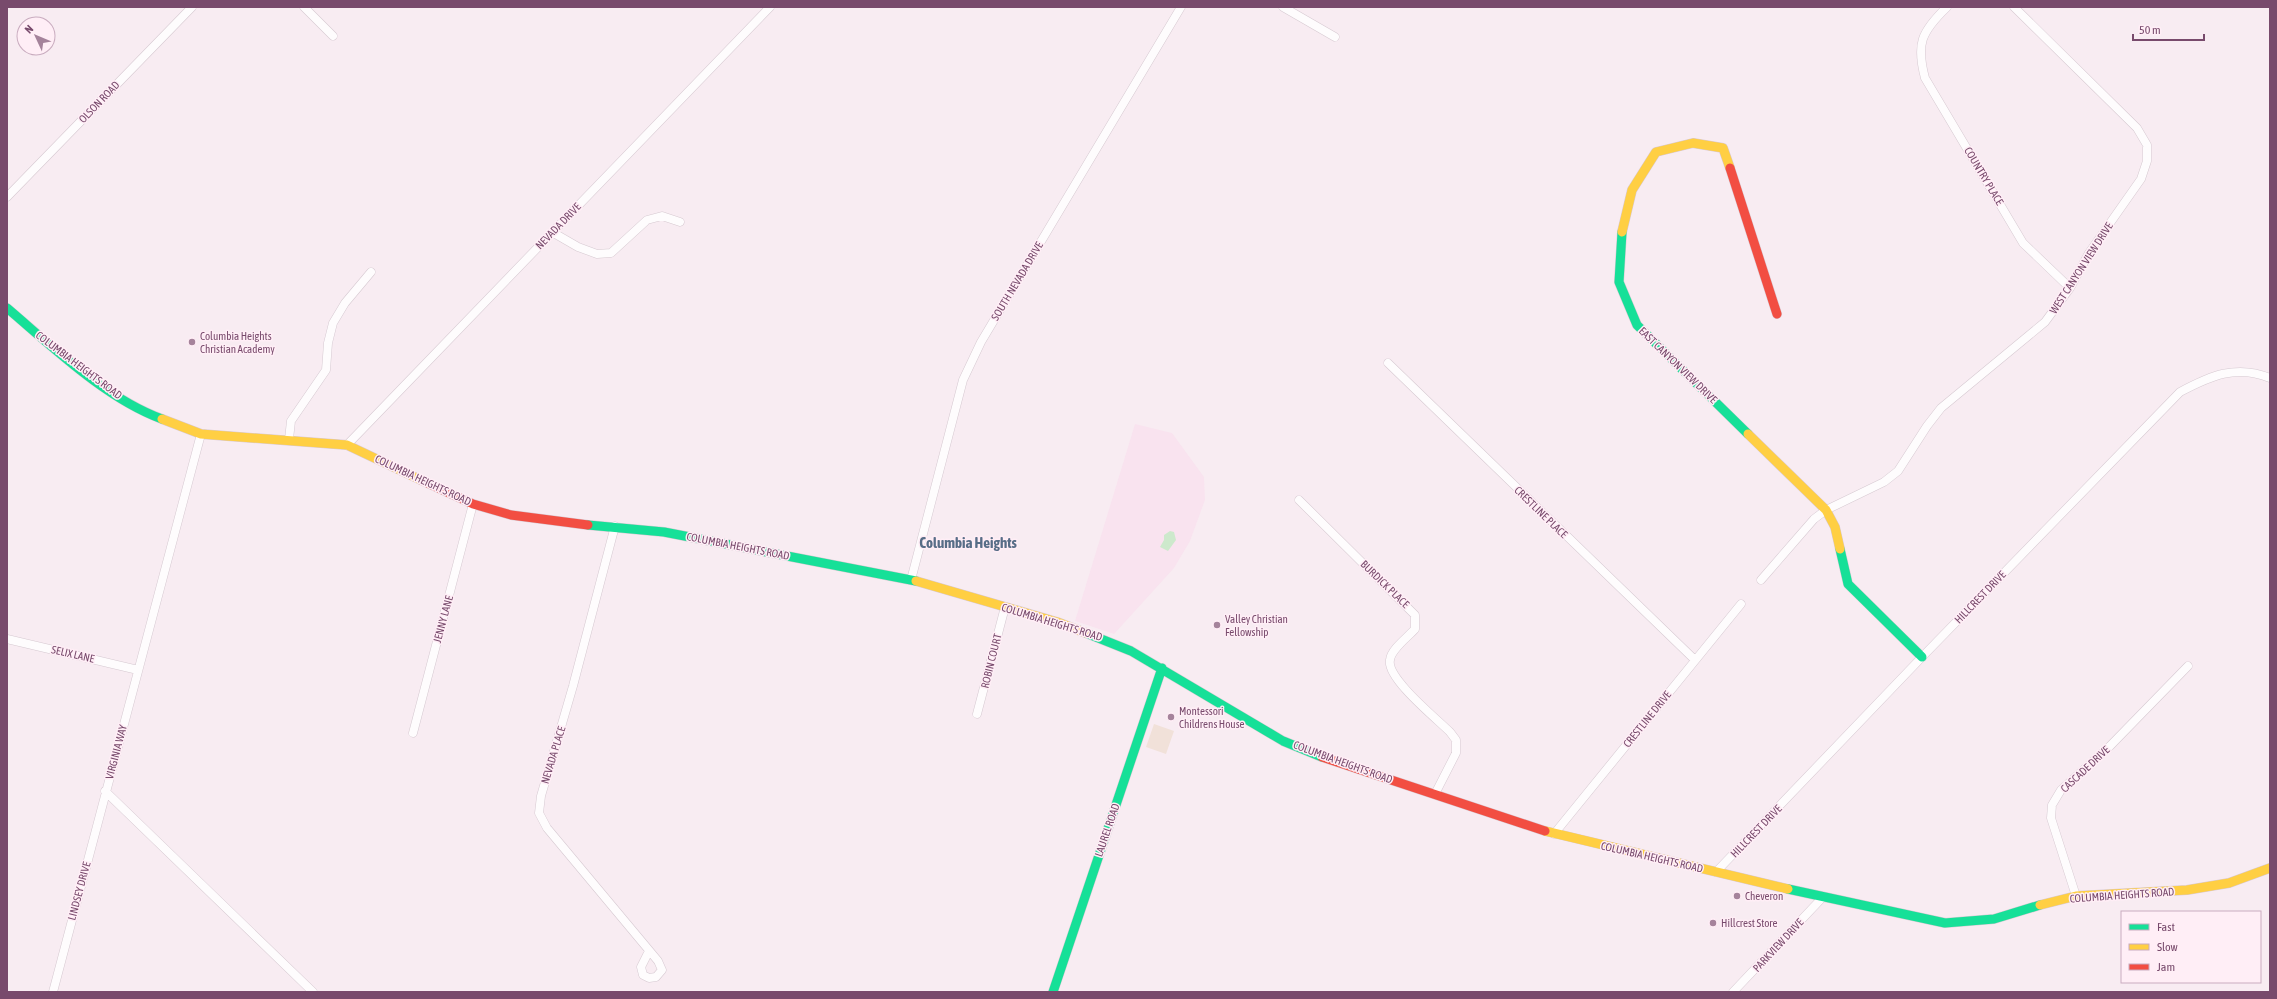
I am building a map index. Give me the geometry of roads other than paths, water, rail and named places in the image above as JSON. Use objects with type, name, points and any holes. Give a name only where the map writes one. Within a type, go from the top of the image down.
[{"type":"street","name":"OLSON ROAD","points":[[7,197],[192,7]]},
{"type":"street","points":[[304,7],[333,36]]},
{"type":"street","name":"NEVADA DRIVE","points":[[347,445],[770,7]]},
{"type":"street","name":"SOUTH NEVADA DRIVE","points":[[911,580],[963,380],[981,342],[1181,7]]},
{"type":"street","points":[[1283,7],[1335,37]]},
{"type":"street","name":"COUNTRY PLACE","points":[[1947,7],[1924,34],[1919,51],[1925,78],[2023,243],[2070,288]]},
{"type":"street","name":"WEST CANYON VIEW DRIVE","points":[[1826,510],[1884,482],[1898,471],[1927,426],[1941,408],[2045,322],[2070,288],[2090,253],[2141,179],[2146,161],[2147,145],[2137,128],[2014,7]]},
{"type":"street","name":"EAST CANYON VIEW DRIVE","points":[[1777,314],[1723,148],[1693,143],[1656,152],[1632,190],[1622,224],[1618,282],[1637,325],[1826,510],[1834,521],[1839,537],[1844,572],[1848,584],[1922,657]]},
{"type":"street","points":[[552,232],[578,247],[597,254],[611,253],[647,220],[662,216],[680,222]]},
{"type":"street","points":[[289,439],[291,421],[326,370],[328,343],[333,323],[345,303],[371,272]]},
{"type":"street","name":"COLUMBIA HEIGHTS ROAD","points":[[7,308],[70,362],[124,400],[156,417],[201,434],[289,439],[347,445],[473,504],[511,515],[564,524],[615,526],[664,532],[731,544],[911,580],[1057,622],[1107,640],[1162,668],[1283,740],[1320,756],[1554,834],[1823,897],[1945,923],[1994,919],[2031,907],[2076,896],[2187,890],[2229,883],[2270,868]]},
{"type":"street","name":"CRESTLINE PLACE","points":[[1388,363],[1695,660]]},
{"type":"street","name":"HILLCREST DRIVE","points":[[1716,872],[1922,657],[2180,392],[2205,379],[2232,371],[2270,378]]},
{"type":"street","name":"VIRGINIA WAY","points":[[201,434],[106,791],[313,992]]},
{"type":"street","name":"BURDICK PLACE","points":[[1299,500],[1415,615],[1417,622],[1415,629],[1393,653],[1390,659],[1390,666],[1401,684],[1450,732],[1456,740],[1456,752],[1434,794]]},
{"type":"street","name":"JENNY LANE","points":[[413,733],[473,504]]},
{"type":"street","points":[[1761,580],[1805,528],[1826,510]]},
{"type":"street","name":"NEVADA PLACE","points":[[615,526],[573,686],[541,796],[539,813],[547,828],[649,951]]},
{"type":"street","name":"CRESTLINE DRIVE","points":[[1554,834],[1741,604]]},
{"type":"street","name":"ROBIN COURT","points":[[977,714],[1005,607]]},
{"type":"street","name":"SELIX LANE","points":[[7,639],[138,670]]},
{"type":"street","name":"CASCADE DRIVE","points":[[2076,896],[2051,818],[2052,805],[2061,790],[2110,746],[2188,666]]},
{"type":"street","name":"LAUREL ROAD","points":[[1053,992],[1162,668]]},
{"type":"street","name":"LINDSEY DRIVE","points":[[53,992],[106,791]]},
{"type":"street","name":"PARKVIEW DRIVE","points":[[1733,992],[1823,897]]},
{"type":"place","name":"Columbia Heights Christian Academy","points":[[192,342]]},
{"type":"place","name":"Valley Christian Fellowship","points":[[1217,625]]},
{"type":"place","name":"Montessori Childrens House","points":[[1171,717]]},
{"type":"place","name":"Cheveron","points":[[1737,896]]},
{"type":"place","name":"Hillcrest Store","points":[[1713,923]]},
{"type":"district","name":"Columbia Heights","points":[[968,543]]}]
